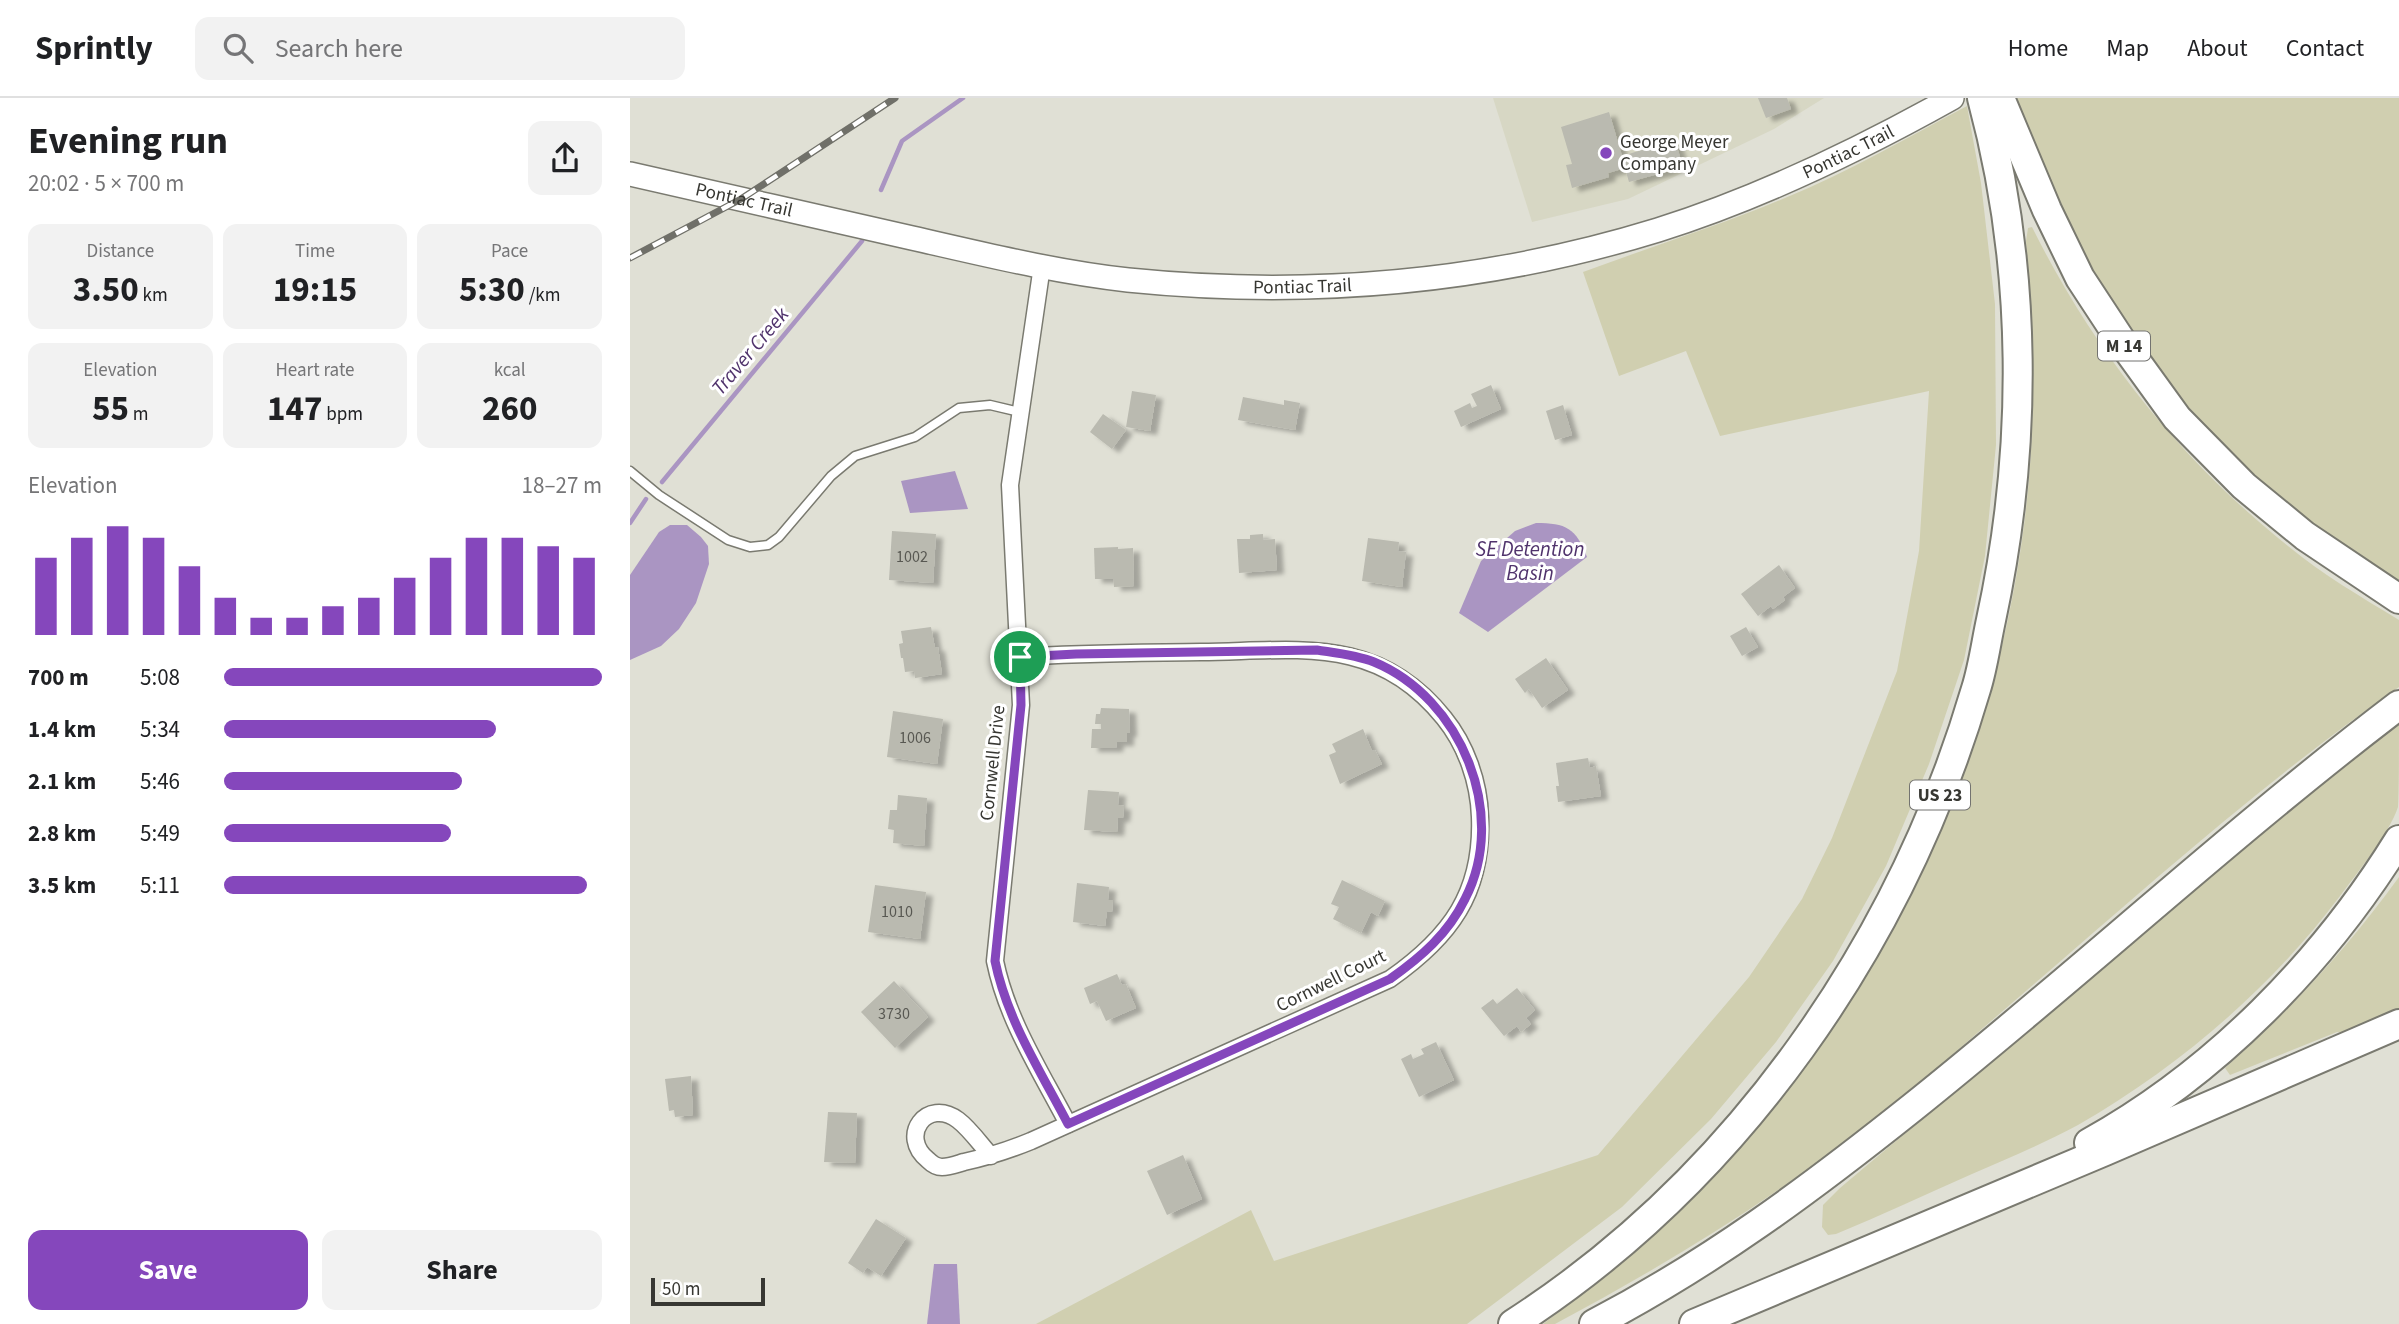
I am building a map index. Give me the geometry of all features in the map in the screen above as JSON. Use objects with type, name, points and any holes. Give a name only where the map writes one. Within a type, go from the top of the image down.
[{"type":"highway","name":"US 23","points":[[1513,1324],[1543,1305],[1602,1259],[1675,1194],[1725,1142],[1772,1086],[1831,1004],[1870,941],[1913,858],[1943,788],[1980,674],[2005,556],[2016,457],[2016,310],[2010,240],[1994,144],[1982,98]]},
{"type":"highway","name":"M 14","points":[[2000,98],[2080,278],[2177,418],[2244,486],[2305,536],[2399,599]]},
{"type":"highway","points":[[1594,1324],[1652,1293],[1717,1253],[1817,1184],[1977,1056],[2324,763],[2399,705]]},
{"type":"highway","points":[[1988,1199],[2099,1138],[2187,1078],[2232,1039],[2308,963],[2352,909],[2399,840]]},
{"type":"highway","points":[[1694,1324],[2399,1024]]},
{"type":"main road","name":"Pontiac Trail","points":[[630,174],[1042,266],[1125,279],[1247,286],[1334,286],[1420,280],[1496,270],[1607,245],[1709,212],[1793,177],[1952,98]]},
{"type":"street","name":"Cornwell Drive","points":[[1042,266],[1010,485],[1021,705],[995,961],[1000,987],[1010,1012],[1068,1124]]},
{"type":"street","name":"Cornwell Court","points":[[991,1156],[958,1120],[940,1112],[930,1114],[920,1121],[916,1130],[914,1138],[920,1154],[932,1164],[942,1167],[991,1156],[1031,1141],[1390,979],[1437,942],[1466,899],[1479,856],[1480,809],[1471,765],[1457,736],[1413,686],[1375,662],[1317,650],[1020,657]]},
{"type":"lane","points":[[630,471],[659,495],[728,540],[750,547],[768,545],[779,537],[831,476],[855,456],[915,437],[959,408],[990,405],[1020,412]]},
{"type":"shaded area","points":[[1493,98],[1824,98],[1774,129],[1628,199],[1532,222]]},
{"type":"shaded area","points":[[2013,98],[2399,98],[2399,583],[2306,519],[2271,491],[2222,446],[2164,380],[2113,307],[2070,231]]},
{"type":"shaded area","points":[[1967,106],[1981,183],[1995,304],[1996,445],[1985,556],[1964,660],[1929,764],[1886,866],[1833,961],[1776,1042],[1711,1119],[1622,1207],[1467,1324],[1036,1324],[1251,1210],[1274,1261],[1598,1155],[1749,977],[1802,899],[1832,838],[1897,671],[1919,551],[1929,391],[1720,436],[1686,351],[1619,376],[1583,272],[1735,218],[1808,188]]},
{"type":"shaded area","points":[[2032,227],[2056,272],[2111,359],[2176,440],[2248,513],[2288,546],[2328,576],[2399,620],[2399,687],[2348,723],[2250,800],[1918,1084],[1825,1157],[1674,1257],[1555,1324],[1543,1324],[1653,1235],[1742,1144],[1808,1061],[1867,974],[1917,883],[1958,787],[1991,688],[2015,585],[2031,449],[2032,360],[2026,241],[2028,228]]},
{"type":"shaded area","points":[[2399,723],[2398,807],[2388,829],[2313,930],[2284,963],[2221,1024],[2152,1078],[2078,1125],[2039,1145],[1836,1234],[1828,1235],[1822,1227],[1823,1205],[1840,1188],[2303,799]]},
{"type":"shaded area","points":[[2399,877],[2399,1010],[2230,1075],[2225,1068],[2317,977]]},
{"type":"water","points":[[955,471],[968,509],[910,513],[901,481]]},
{"type":"water","name":"SE Detention Basin","points":[[1536,523],[1555,524],[1569,529],[1579,539],[1587,557],[1488,632],[1459,613],[1481,561],[1515,531]]},
{"type":"water","points":[[670,525],[687,525],[701,537],[708,546],[709,564],[696,603],[679,629],[661,646],[630,660],[630,575],[659,532]]},
{"type":"water","points":[[934,1264],[957,1264],[960,1324],[927,1324]]},
{"type":"building","points":[[1758,98],[1787,98],[1791,109],[1766,118]]},
{"type":"building","points":[[1609,112],[1622,156],[1675,140],[1683,167],[1629,182],[1625,168],[1608,173],[1609,177],[1572,188],[1566,165],[1572,164],[1561,127]]},
{"type":"building","points":[[1491,385],[1501,409],[1461,427],[1454,411],[1470,403],[1472,408],[1477,406],[1471,394]]},
{"type":"building","points":[[1132,391],[1156,395],[1150,431],[1126,427]]},
{"type":"building","points":[[1243,397],[1284,405],[1284,400],[1300,403],[1295,430],[1238,420]]},
{"type":"building","points":[[1563,405],[1572,435],[1555,440],[1546,411]]},
{"type":"building","points":[[1103,414],[1126,430],[1112,449],[1090,432]]},
{"type":"building","points":[[892,531],[936,534],[933,583],[889,580]]},
{"type":"building","points":[[1263,534],[1263,540],[1275,539],[1277,570],[1239,573],[1237,539],[1250,539],[1250,535]]},
{"type":"building","points":[[1368,538],[1399,542],[1398,551],[1406,552],[1402,587],[1362,581]]},
{"type":"building","points":[[1094,548],[1133,548],[1134,586],[1114,587],[1113,579],[1095,579]]},
{"type":"building","points":[[1779,565],[1795,588],[1783,597],[1785,600],[1758,616],[1741,594]]},
{"type":"building","points":[[931,627],[935,648],[938,647],[942,674],[915,678],[914,671],[905,672],[899,644],[903,643],[901,631]]},
{"type":"building","points":[[1746,627],[1758,647],[1742,656],[1730,636]]},
{"type":"building","points":[[1546,658],[1568,690],[1542,708],[1529,689],[1525,693],[1515,679]]},
{"type":"building","points":[[1101,708],[1129,709],[1130,733],[1127,733],[1127,742],[1117,742],[1116,748],[1091,748],[1092,729],[1101,729],[1101,724],[1095,724],[1096,714],[1100,714]]},
{"type":"building","points":[[893,711],[943,719],[937,764],[887,757]]},
{"type":"building","points":[[1363,729],[1372,751],[1375,750],[1382,764],[1340,784],[1329,755],[1336,752],[1332,744]]},
{"type":"building","points":[[1588,758],[1590,768],[1596,766],[1601,796],[1558,802],[1556,763]]},
{"type":"building","points":[[1088,790],[1119,792],[1118,805],[1124,806],[1123,818],[1118,818],[1117,832],[1084,830]]},
{"type":"building","points":[[898,795],[927,798],[924,846],[893,843],[894,830],[888,829],[890,810],[897,810]]},
{"type":"building","points":[[1342,880],[1385,901],[1378,916],[1371,912],[1361,933],[1333,919],[1339,907],[1331,904]]},
{"type":"building","points":[[1077,883],[1109,887],[1108,900],[1113,900],[1112,912],[1107,911],[1105,926],[1073,922]]},
{"type":"building","points":[[875,885],[926,892],[920,939],[868,932]]},
{"type":"building","points":[[1117,974],[1122,985],[1126,984],[1136,1008],[1106,1021],[1097,1001],[1090,1004],[1084,988]]},
{"type":"building","points":[[894,981],[928,1017],[895,1048],[861,1012]]},
{"type":"building","points":[[1517,988],[1535,1010],[1526,1018],[1531,1024],[1521,1032],[1517,1026],[1504,1036],[1481,1008],[1493,999],[1497,1004]]},
{"type":"building","points":[[1436,1042],[1454,1080],[1419,1097],[1401,1059],[1411,1054],[1413,1059],[1424,1054],[1421,1049]]},
{"type":"building","points":[[691,1076],[693,1115],[675,1117],[674,1110],[669,1111],[665,1079]]},
{"type":"building","points":[[828,1112],[857,1113],[855,1163],[824,1162]]},
{"type":"building","points":[[1183,1155],[1202,1199],[1167,1215],[1147,1171]]},
{"type":"building","points":[[876,1219],[906,1238],[881,1276],[867,1267],[863,1273],[848,1263]]},
{"type":"waterway","name":"Traver Creek","points":[[881,190],[902,141],[963,98]]},
{"type":"waterway","name":"Traver Creek","points":[[662,482],[862,241]]},
{"type":"waterway","name":"Traver Creek","points":[[630,523],[646,499]]},
{"type":"railway","points":[[630,258],[741,199],[895,98]]},
{"type":"place","name":"George Meyer Company","points":[[1606,153]]},
{"type":"route","points":[[1317,650],[1359,657],[1388,669],[1413,686],[1437,710],[1457,736],[1471,765],[1480,809],[1481,830],[1479,856],[1466,899],[1437,942],[1390,979],[1068,1124],[1010,1012],[1000,987],[995,961],[1021,705],[1020,657],[1317,650]]}]
